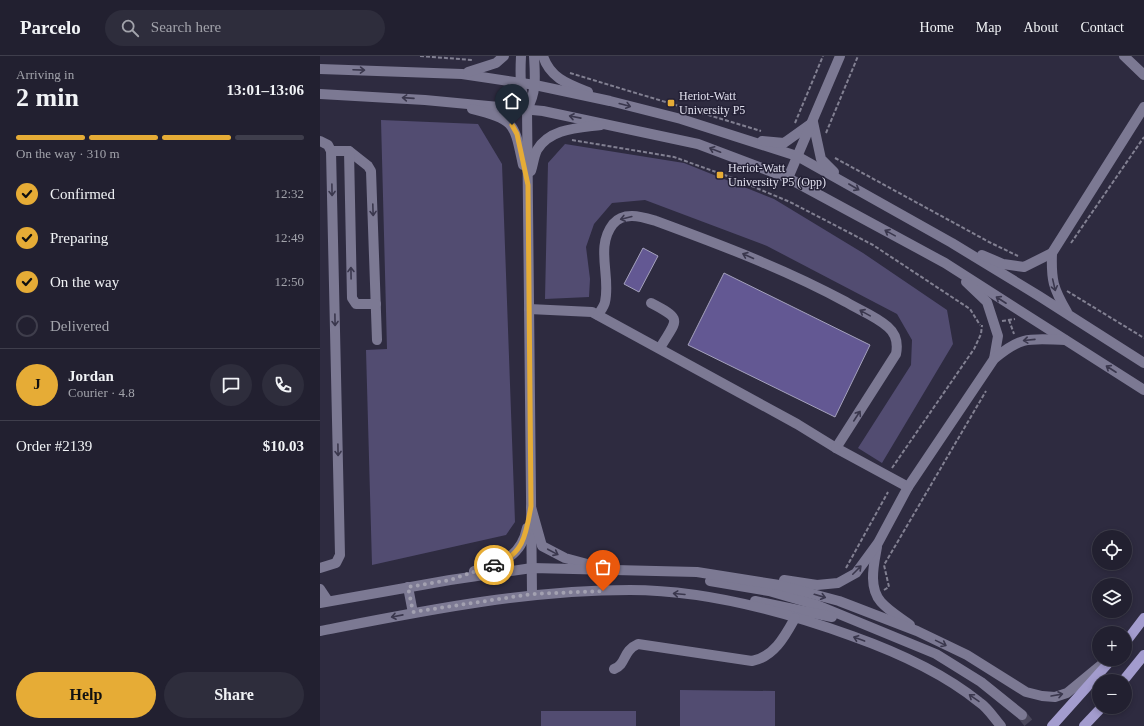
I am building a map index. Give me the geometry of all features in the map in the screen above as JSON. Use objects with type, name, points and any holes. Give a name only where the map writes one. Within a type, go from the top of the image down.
[{"type":"main road","points":[[1132,634],[1144,618]]},
{"type":"main road","points":[[1129,674],[1144,655]]},
{"type":"main road","points":[[1052,726],[1106,666]]},
{"type":"main road","points":[[1084,726],[1095,714]]},
{"type":"street","points":[[462,74],[496,63],[504,56]]},
{"type":"street","points":[[521,56],[520,83],[522,96],[527,109],[532,594]]},
{"type":"street","points":[[527,109],[532,99],[535,85],[534,56]]},
{"type":"street","points":[[543,56],[550,72],[610,101]]},
{"type":"street","points":[[788,178],[840,56]]},
{"type":"street","points":[[1124,56],[1144,75]]},
{"type":"street","points":[[320,69],[462,74],[535,85],[610,101],[681,119],[797,156],[952,243],[1068,314],[1144,363]]},
{"type":"street","points":[[320,94],[426,100],[527,109],[608,124],[698,144],[788,178],[945,263],[1144,390]]},
{"type":"street","points":[[426,100],[490,114],[504,119],[512,125],[517,134],[528,185]]},
{"type":"street","points":[[1068,314],[1055,292],[1051,274],[1052,253],[1144,107]]},
{"type":"street","points":[[746,139],[784,143],[812,122]]},
{"type":"street","points":[[812,122],[821,159],[840,179]]},
{"type":"street","points":[[528,185],[537,150],[547,138],[559,131],[608,124]]},
{"type":"street","points":[[320,141],[328,145],[331,151],[340,555],[336,563],[320,568]]},
{"type":"street","points":[[331,151],[349,151],[368,166],[371,171],[377,340]]},
{"type":"street","points":[[349,151],[352,298],[356,304],[376,304]]},
{"type":"street","points":[[598,315],[605,304],[607,291],[604,245],[608,232],[615,223],[622,218],[642,216],[742,253],[819,288],[877,319],[888,327],[895,335],[898,345],[896,354],[836,448]]},
{"type":"street","points":[[952,243],[1003,264],[1024,267],[1052,253]]},
{"type":"street","points":[[945,263],[987,302],[998,336],[994,359]]},
{"type":"street","points":[[651,303],[672,314],[675,319],[674,324],[660,348]]},
{"type":"street","points":[[529,309],[592,312],[660,348],[908,487]]},
{"type":"street","points":[[320,589],[324,602],[450,580],[532,568],[740,573],[817,585],[838,583],[856,573],[878,543],[908,487],[994,359],[1008,346],[1027,339],[1067,340]]},
{"type":"street","points":[[531,506],[542,546],[565,558],[609,569],[702,580],[769,591],[817,605],[936,654],[981,682],[1022,715]]},
{"type":"street","points":[[450,580],[506,561],[525,540],[531,506]]},
{"type":"street","points":[[878,543],[873,569],[874,585],[880,601],[918,631]]},
{"type":"street","points":[[697,572],[779,585],[839,601],[918,631],[967,655],[1026,692],[1042,696],[1055,696],[1067,693],[1100,666]]},
{"type":"street","points":[[408,587],[413,612]]},
{"type":"street","points":[[320,631],[413,612],[532,594],[631,590],[737,598],[777,605],[867,626]]},
{"type":"street","points":[[697,595],[795,618],[886,648],[941,675],[981,703],[1001,726]]},
{"type":"street","points":[[614,669],[620,667],[623,663],[625,653],[630,647],[638,644],[752,661],[761,660],[784,638],[795,618]]},
{"type":"path","points":[[420,56],[474,60]]},
{"type":"path","points":[[793,127],[823,56]]},
{"type":"path","points":[[825,137],[858,56]]},
{"type":"path","points":[[1070,245],[1144,137]]},
{"type":"path","points":[[565,141],[572,140],[674,157],[730,177],[790,202],[873,245],[970,309],[980,325],[981,334],[974,349],[887,476]]},
{"type":"path","points":[[1064,289],[1144,338]]},
{"type":"path","points":[[980,325],[1026,316]]},
{"type":"shaded area","points":[[381,120],[478,124],[502,164],[515,522],[506,535],[372,565],[366,350],[387,349]]},
{"type":"shaded area","points":[[565,144],[684,163],[774,199],[863,253],[947,310],[953,344],[882,463],[858,448],[911,365],[912,340],[897,314],[767,246],[645,200],[612,203],[594,224],[586,247],[590,279],[589,297],[545,299],[548,163]]},
{"type":"shaded area","points":[[680,690],[775,691],[775,726],[680,726]]},
{"type":"shaded area","points":[[541,711],[636,711],[636,726],[541,726]]},
{"type":"building","points":[[643,248],[658,256],[639,292],[624,284]]},
{"type":"building","points":[[724,273],[870,345],[835,417],[688,345]]},
{"type":"tunnel","points":[[1022,715],[1031,726]]},
{"type":"way so far","points":[[494,565],[450,580],[408,587],[413,612],[532,594],[603,591]]},
{"type":"place","name":"Heriot-Watt University P5","points":[[671,103]]},
{"type":"place","name":"Heriot-Watt University P5 (Opp)","points":[[720,175]]},
{"type":"route","points":[[494,565],[506,561],[525,540],[531,506],[528,185],[517,134],[512,125]]}]
